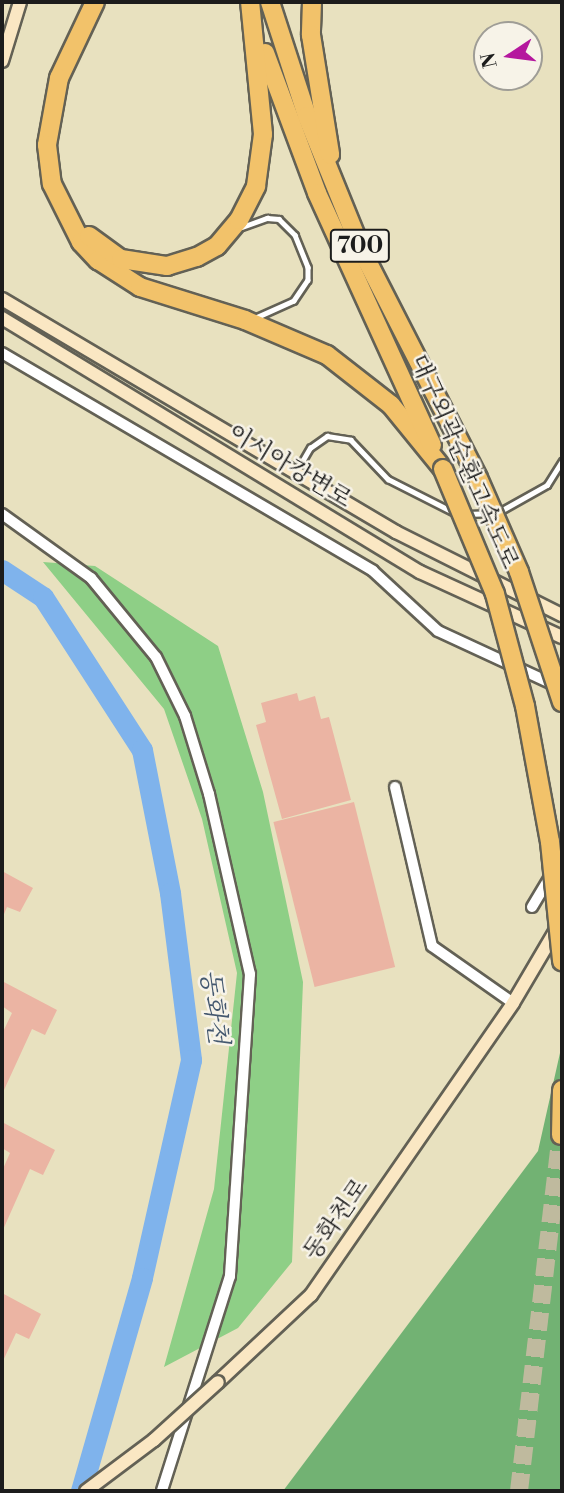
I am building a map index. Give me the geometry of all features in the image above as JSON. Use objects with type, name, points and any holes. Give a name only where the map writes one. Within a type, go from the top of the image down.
[{"type":"highway","points":[[95,2],[68,53],[49,123],[48,163],[61,208],[81,242],[118,275],[171,299],[245,320],[293,338],[360,377],[391,405],[443,469]]},
{"type":"highway","points":[[106,2],[71,66],[57,129],[61,178],[74,216],[109,253],[153,266],[197,257],[230,233],[248,205],[262,162],[263,98],[251,2]]},
{"type":"highway","name":"대구외곽순환고속도로","points":[[251,2],[268,61],[317,193],[443,469],[495,594],[525,706],[550,842],[562,961]]},
{"type":"highway","name":"대구외곽순환고속도로","points":[[270,2],[335,186],[361,249],[478,478],[519,572],[562,702]]},
{"type":"highway","points":[[312,2],[311,35],[335,186]]},
{"type":"highway","points":[[561,1135],[562,1090]]},
{"type":"main road","points":[[2,61],[20,2]]},
{"type":"main road","points":[[2,291],[19,309]]},
{"type":"main road","name":"이시아강변로","points":[[2,299],[445,559],[562,615]]},
{"type":"main road","name":"이시아강변로","points":[[2,318],[420,572],[562,637]]},
{"type":"main road","name":"동화천로","points":[[86,1491],[154,1440],[311,1296],[513,1003],[562,920]]},
{"type":"street","points":[[2,353],[373,571],[438,631],[562,689]]},
{"type":"street","points":[[2,514],[91,578],[156,657],[185,716],[205,780],[250,974],[230,1276],[162,1491]]},
{"type":"street","points":[[395,787],[432,946],[513,1003]]},
{"type":"street","points":[[532,907],[562,857]]},
{"type":"lane","points":[[230,233],[254,221],[279,219],[295,235],[308,267],[308,280],[294,301],[269,315],[245,320]]},
{"type":"lane","points":[[295,472],[310,448],[327,436],[351,440],[388,479],[451,514],[498,513],[547,485],[562,461]]},
{"type":"green space","points":[[43,562],[95,566],[218,646],[263,792],[303,982],[292,1262],[238,1328],[164,1367],[214,1189],[237,973],[202,819],[164,709]]},
{"type":"green space","points":[[562,1044],[562,1491],[283,1491],[538,1151]]},
{"type":"building","points":[[297,693],[299,701],[315,696],[321,719],[329,717],[351,800],[282,819],[256,725],[266,722],[261,703]]},
{"type":"building","points":[[354,802],[395,967],[315,987],[273,822]]},
{"type":"building","points":[[2,871],[33,888],[20,912],[7,907],[2,919]]},
{"type":"building","points":[[2,981],[57,1010],[45,1035],[32,1029],[4,1090],[2,1034],[12,1013],[2,1006]]},
{"type":"building","points":[[2,1122],[55,1150],[43,1175],[30,1169],[2,1232],[2,1171],[10,1153],[2,1148]]},
{"type":"building","points":[[2,1293],[41,1314],[29,1339],[16,1333],[2,1363]]},
{"type":"waterway","name":"동화천","points":[[2,570],[43,597],[142,750],[170,893],[191,1060],[142,1278],[81,1491]]},
{"type":"tunnel","points":[[519,1491],[561,1135]]}]
